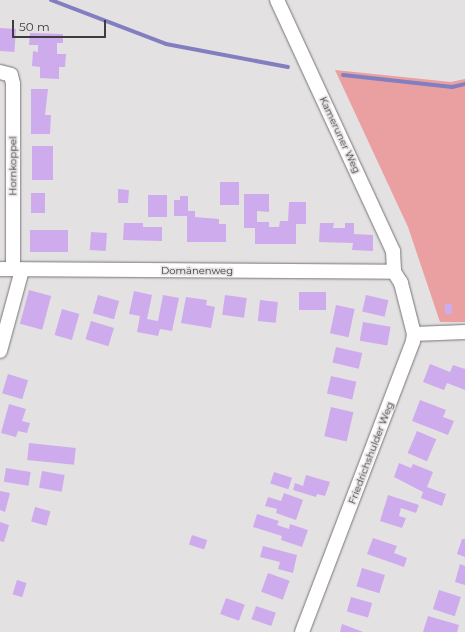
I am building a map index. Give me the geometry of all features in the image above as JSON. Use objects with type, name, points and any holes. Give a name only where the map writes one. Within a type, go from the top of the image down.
[{"type":"street","name":"Kameruner Weg","points":[[277,0],[393,251],[394,272]]},
{"type":"street","name":"Hornkoppel","points":[[0,72],[11,75],[13,84],[12,270]]},
{"type":"street","name":"Domänenweg","points":[[12,270],[394,272]]},
{"type":"street","points":[[0,351],[12,270]]},
{"type":"street","points":[[394,272],[401,283],[414,334],[465,332]]},
{"type":"street","name":"Friedrichshulder Weg","points":[[302,632],[398,383],[414,334]]},
{"type":"shaded area","points":[[335,70],[451,82],[465,79],[465,322],[440,322],[408,227]]},
{"type":"building","points":[[0,28],[16,29],[14,52],[0,51]]},
{"type":"building","points":[[30,33],[63,34],[63,43],[57,43],[57,54],[66,54],[65,67],[59,67],[59,79],[40,78],[40,67],[32,66],[33,51],[38,52],[38,45],[29,45]]},
{"type":"building","points":[[31,89],[48,89],[45,115],[51,115],[50,134],[31,134]]},
{"type":"building","points":[[32,146],[53,146],[53,180],[32,180]]},
{"type":"building","points":[[220,182],[239,182],[239,205],[220,205]]},
{"type":"building","points":[[118,189],[129,190],[128,203],[118,203]]},
{"type":"building","points":[[31,193],[45,193],[45,213],[31,213]]},
{"type":"building","points":[[244,194],[269,194],[269,212],[257,211],[257,222],[269,222],[269,227],[279,227],[280,221],[288,221],[289,202],[306,202],[306,224],[296,224],[296,244],[255,244],[255,228],[244,228]]},
{"type":"building","points":[[148,195],[167,195],[167,217],[148,217]]},
{"type":"building","points":[[180,196],[188,196],[188,211],[195,211],[195,217],[219,219],[219,224],[226,224],[226,242],[187,242],[187,216],[174,216],[174,200],[180,200]]},
{"type":"building","points":[[124,223],[143,223],[143,227],[162,227],[162,241],[123,240]]},
{"type":"building","points":[[320,223],[334,223],[333,228],[345,228],[345,223],[354,223],[354,234],[373,235],[373,251],[352,250],[353,243],[319,242]]},
{"type":"building","points":[[30,230],[68,230],[68,252],[30,252]]},
{"type":"building","points":[[91,232],[107,233],[106,251],[90,250]]},
{"type":"building","points":[[29,290],[51,296],[42,330],[20,324]]},
{"type":"building","points":[[134,291],[152,295],[147,319],[158,321],[163,295],[179,298],[172,331],[160,329],[158,336],[137,332],[140,316],[129,314]]},
{"type":"building","points":[[299,292],[326,292],[326,310],[299,310]]},
{"type":"building","points":[[98,295],[119,301],[114,319],[93,313]]},
{"type":"building","points":[[225,295],[247,298],[244,318],[222,315]]},
{"type":"building","points":[[366,295],[388,300],[385,317],[362,312]]},
{"type":"building","points":[[186,297],[207,300],[206,305],[215,307],[211,328],[181,323]]},
{"type":"building","points":[[260,300],[278,302],[276,323],[258,321]]},
{"type":"building","points":[[445,304],[452,304],[452,314],[445,314]]},
{"type":"building","points":[[336,305],[355,309],[349,337],[330,333]]},
{"type":"building","points":[[62,309],[79,314],[72,340],[55,335]]},
{"type":"building","points":[[91,321],[114,328],[108,346],[85,339]]},
{"type":"building","points":[[363,322],[391,327],[387,346],[360,341]]},
{"type":"building","points":[[336,347],[362,353],[359,369],[332,363]]},
{"type":"building","points":[[430,364],[450,372],[453,365],[465,369],[465,390],[447,383],[444,390],[423,382]]},
{"type":"building","points":[[8,374],[28,380],[22,399],[2,393]]},
{"type":"building","points":[[331,376],[356,382],[352,399],[327,394]]},
{"type":"building","points":[[420,400],[446,410],[443,417],[454,421],[448,435],[412,421]]},
{"type":"building","points":[[9,404],[26,409],[22,421],[30,423],[27,433],[18,431],[16,437],[1,433]]},
{"type":"building","points":[[331,407],[353,412],[347,441],[324,436]]},
{"type":"building","points":[[417,431],[436,439],[427,461],[408,453]]},
{"type":"building","points":[[29,443],[76,448],[74,465],[27,460]]},
{"type":"building","points":[[399,463],[411,468],[413,464],[433,472],[427,487],[446,494],[442,506],[421,498],[423,492],[394,477]]},
{"type":"building","points":[[6,468],[31,472],[29,486],[4,482]]},
{"type":"building","points":[[42,471],[65,475],[62,492],[39,488]]},
{"type":"building","points":[[274,472],[292,478],[288,489],[270,483]]},
{"type":"building","points":[[306,475],[330,482],[325,496],[317,494],[316,497],[293,490],[295,483],[303,486]]},
{"type":"building","points":[[0,491],[10,493],[5,512],[0,510]]},
{"type":"building","points":[[284,493],[303,500],[296,520],[276,513],[277,509],[265,506],[268,497],[281,501]]},
{"type":"building","points":[[388,495],[419,505],[416,513],[401,508],[399,516],[406,518],[402,528],[380,521]]},
{"type":"building","points":[[35,507],[50,511],[47,526],[31,521]]},
{"type":"building","points":[[257,514],[279,521],[277,525],[289,529],[290,524],[308,530],[302,547],[281,540],[282,536],[253,527]]},
{"type":"building","points":[[0,522],[9,525],[4,542],[0,541]]},
{"type":"building","points":[[192,535],[207,540],[204,549],[189,545]]},
{"type":"building","points":[[373,538],[397,546],[394,553],[407,558],[404,567],[367,554]]},
{"type":"building","points":[[462,539],[465,539],[465,557],[457,554]]},
{"type":"building","points":[[263,546],[297,555],[293,573],[278,569],[280,562],[260,557]]},
{"type":"building","points":[[460,564],[465,566],[465,585],[455,582]]},
{"type":"building","points":[[362,568],[385,575],[379,593],[356,586]]},
{"type":"building","points":[[268,573],[290,581],[283,600],[261,592]]},
{"type":"building","points":[[17,580],[27,583],[22,597],[13,594]]},
{"type":"building","points":[[439,590],[461,597],[455,616],[433,609]]},
{"type":"building","points":[[351,597],[372,603],[368,617],[347,611]]},
{"type":"building","points":[[226,598],[245,605],[239,621],[220,614]]},
{"type":"building","points":[[256,606],[276,613],[271,626],[251,619]]},
{"type":"building","points":[[428,616],[459,625],[457,632],[423,632]]},
{"type":"building","points":[[342,624],[363,632],[340,632]]},
{"type":"waterway","points":[[51,0],[166,44],[288,67]]},
{"type":"waterway","points":[[343,75],[452,87],[465,84]]}]
